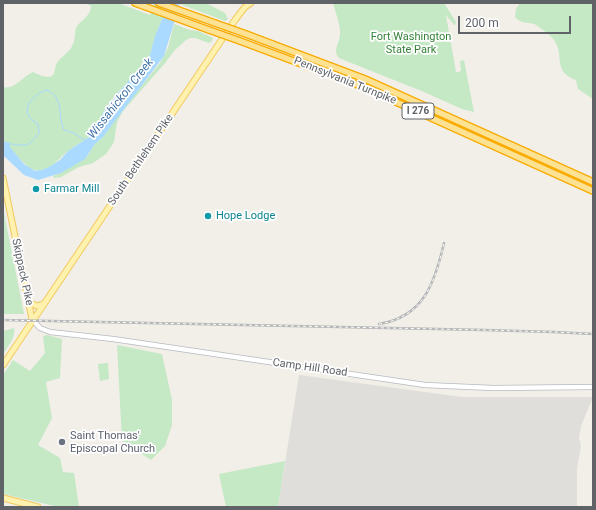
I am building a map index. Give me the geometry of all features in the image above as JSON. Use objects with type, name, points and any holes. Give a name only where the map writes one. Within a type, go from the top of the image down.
[{"type":"highway","name":"Pennsylvania Turnpike","points":[[135,3],[363,87],[593,191]]},
{"type":"highway","name":"Pennsylvania Turnpike","points":[[159,3],[246,34],[371,82],[593,182]]},
{"type":"main road","name":"South Bethlehem Pike","points":[[3,365],[235,20],[245,7],[251,3]]},
{"type":"main road","name":"Skippack Pike","points":[[3,178],[32,320]]},
{"type":"main road","points":[[28,302],[37,306],[43,304]]},
{"type":"main road","points":[[3,498],[38,507]]},
{"type":"street","name":"Camp Hill Road","points":[[32,320],[40,328],[50,332],[113,339],[425,385],[492,388],[593,387]]},
{"type":"shaded area","points":[[299,375],[462,397],[593,397],[581,426],[579,438],[581,446],[577,468],[577,507],[278,507]]},
{"type":"green space","points":[[85,3],[118,3],[150,15],[154,3],[169,3],[155,37],[149,57],[109,103],[103,113],[101,124],[97,129],[48,168],[39,171],[34,170],[23,162],[3,141],[3,87],[15,85],[33,72],[45,77],[53,75],[57,63],[72,47],[77,26],[90,12],[91,6]]},
{"type":"green space","points":[[180,3],[206,3],[225,13],[228,19],[225,21]]},
{"type":"green space","name":"Fort Washington State Park","points":[[333,3],[444,3],[456,22],[454,25],[446,15],[456,72],[461,70],[460,61],[464,60],[474,112],[462,109],[339,58],[336,49],[340,37],[340,31]]},
{"type":"green space","points":[[520,3],[593,3],[593,99],[578,89],[576,80],[569,77],[561,68],[559,51],[554,40],[536,25],[522,22],[515,17],[516,9]]},
{"type":"green space","points":[[174,24],[190,30],[198,31],[213,38],[213,40],[209,43],[195,38],[186,40],[174,51],[123,111],[117,122],[114,142],[106,154],[93,163],[79,167],[61,177],[54,178],[53,176],[61,173],[87,156],[95,144],[103,137],[123,109],[160,63],[168,48]]},
{"type":"green space","points":[[3,208],[24,314],[3,314]]},
{"type":"green space","points":[[14,328],[13,338],[3,354],[3,331]]},
{"type":"green space","points":[[47,335],[62,339],[60,378],[46,382],[52,418],[38,445],[60,458],[63,472],[74,473],[79,507],[59,507],[3,494],[3,375],[13,360],[30,371],[45,353],[43,336]]},
{"type":"green space","points":[[117,345],[162,354],[172,400],[172,425],[165,446],[151,460],[122,441]]},
{"type":"green space","points":[[108,363],[109,379],[100,381],[98,364]]},
{"type":"green space","points":[[285,461],[278,507],[226,507],[219,474]]},
{"type":"water","name":"Wissahickon Creek","points":[[169,3],[180,3],[164,56],[85,159],[61,173],[38,180],[24,175],[3,155],[3,141],[10,143],[10,147],[24,164],[35,171],[42,170],[60,160],[68,151],[89,137],[100,125],[102,114],[123,87],[146,62]]},
{"type":"waterway","name":"Wissahickon Creek","points":[[11,144],[24,145],[30,143],[39,133],[38,124],[30,118],[27,109],[34,97],[47,90],[53,93],[56,98],[60,108],[64,130],[74,133],[86,141]]},
{"type":"railway","points":[[379,324],[394,320],[407,314],[417,306],[425,296],[431,284],[444,243]]},
{"type":"railway","points":[[3,320],[485,330],[593,334]]},
{"type":"place","name":"Farmar Mill","points":[[36,189]]},
{"type":"place","name":"Hope Lodge","points":[[208,216]]},
{"type":"place","name":"Saint Thomas' Episcopal Church","points":[[62,442]]}]
